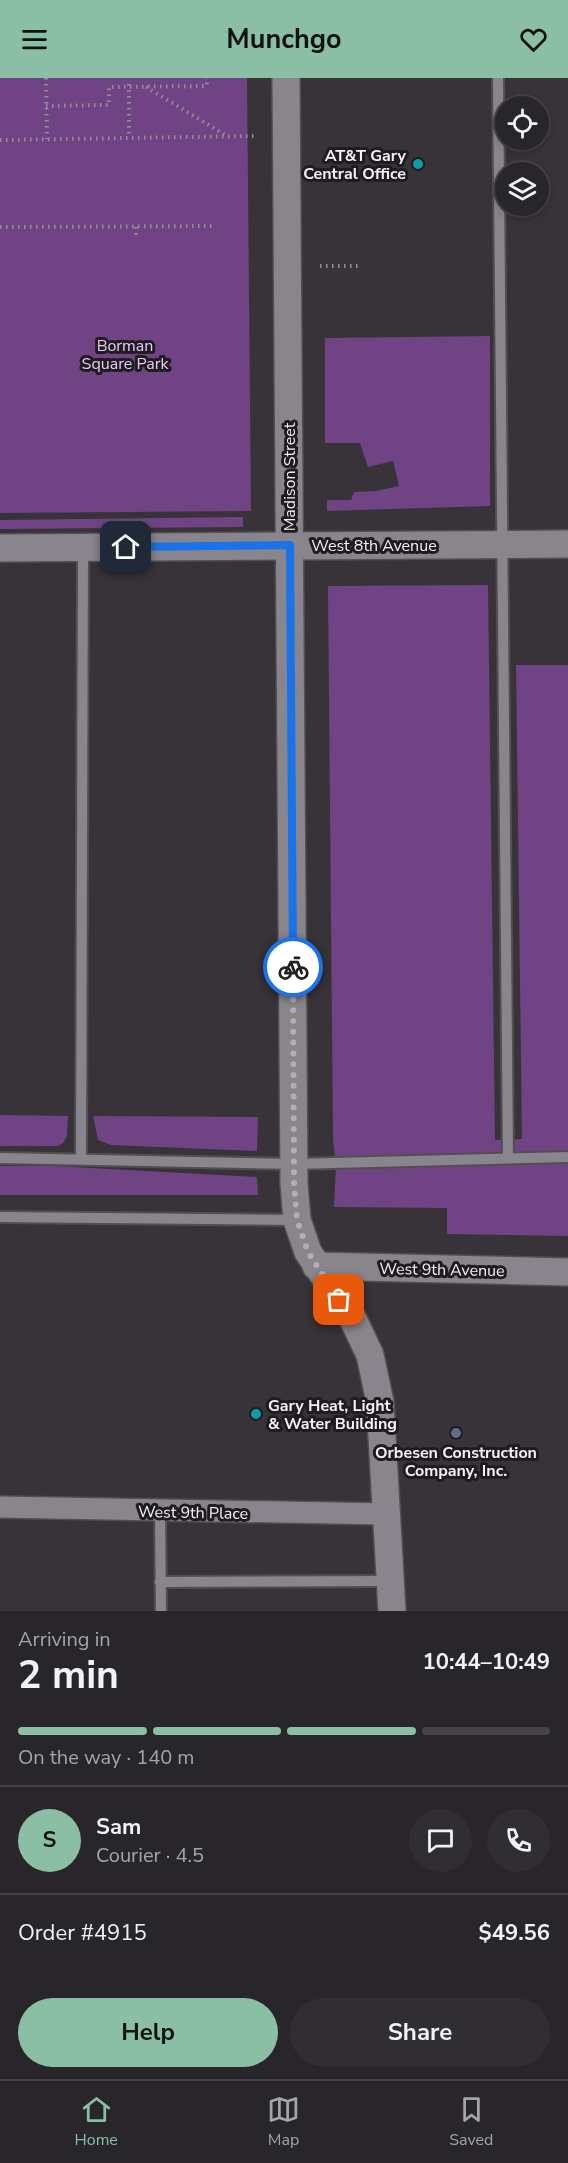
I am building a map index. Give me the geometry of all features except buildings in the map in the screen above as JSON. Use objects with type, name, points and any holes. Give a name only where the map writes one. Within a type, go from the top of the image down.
[{"type":"street","name":"Madison Street","points":[[286,78],[294,1164],[297,1220],[308,1252],[353,1319],[370,1355],[380,1402],[392,1611]]},
{"type":"street","name":"West 8th Avenue","points":[[0,548],[568,544]]},
{"type":"street","name":"West 9th Avenue","points":[[316,1266],[568,1272]]},
{"type":"street","name":"West 9th Place","points":[[0,1507],[387,1514]]},
{"type":"lane","points":[[498,78],[508,1157]]},
{"type":"lane","points":[[81,1158],[83,547]]},
{"type":"lane","points":[[0,1158],[294,1164],[568,1157]]},
{"type":"lane","points":[[0,1217],[297,1220]]},
{"type":"lane","points":[[160,1511],[161,1611]]},
{"type":"lane","points":[[160,1581],[390,1581]]},
{"type":"path","points":[[46,78],[46,139]]},
{"type":"path","points":[[46,106],[109,105],[109,87],[204,86],[207,85],[207,78]]},
{"type":"path","points":[[129,85],[129,138]]},
{"type":"path","points":[[146,87],[229,137]]},
{"type":"path","points":[[0,140],[254,136]]},
{"type":"path","points":[[0,227],[214,226]]},
{"type":"path","points":[[136,227],[136,236]]},
{"type":"path","points":[[320,266],[360,266]]},
{"type":"green space","name":"Borman Square Park","points":[[0,78],[247,78],[251,511],[0,513]]},
{"type":"green space","points":[[490,336],[490,506],[327,511],[327,500],[351,500],[354,492],[376,491],[399,486],[393,461],[368,467],[360,443],[325,443],[325,338]]},
{"type":"green space","points":[[243,517],[243,527],[0,529],[0,520]]},
{"type":"green space","points":[[488,585],[495,1140],[522,1139],[516,665],[568,665],[568,1236],[447,1234],[447,1208],[334,1207],[336,1167],[333,1140],[328,586]]},
{"type":"green space","points":[[0,1115],[68,1116],[67,1136],[58,1146],[0,1146]]},
{"type":"green space","points":[[93,1116],[258,1117],[257,1151],[111,1145],[98,1140]]},
{"type":"green space","points":[[0,1166],[55,1166],[257,1177],[258,1195],[0,1195]]},
{"type":"way so far","points":[[293,967],[294,1184],[297,1220],[308,1252],[339,1300]]},
{"type":"place","name":"AT&T Gary Central Office","points":[[418,164]]},
{"type":"place","name":"Gary Heat, Light & Water Building","points":[[256,1414]]},
{"type":"place","name":"Orbesen Construction Company, Inc.","points":[[456,1433]]},
{"type":"route","points":[[126,547],[290,545],[293,967]]}]
